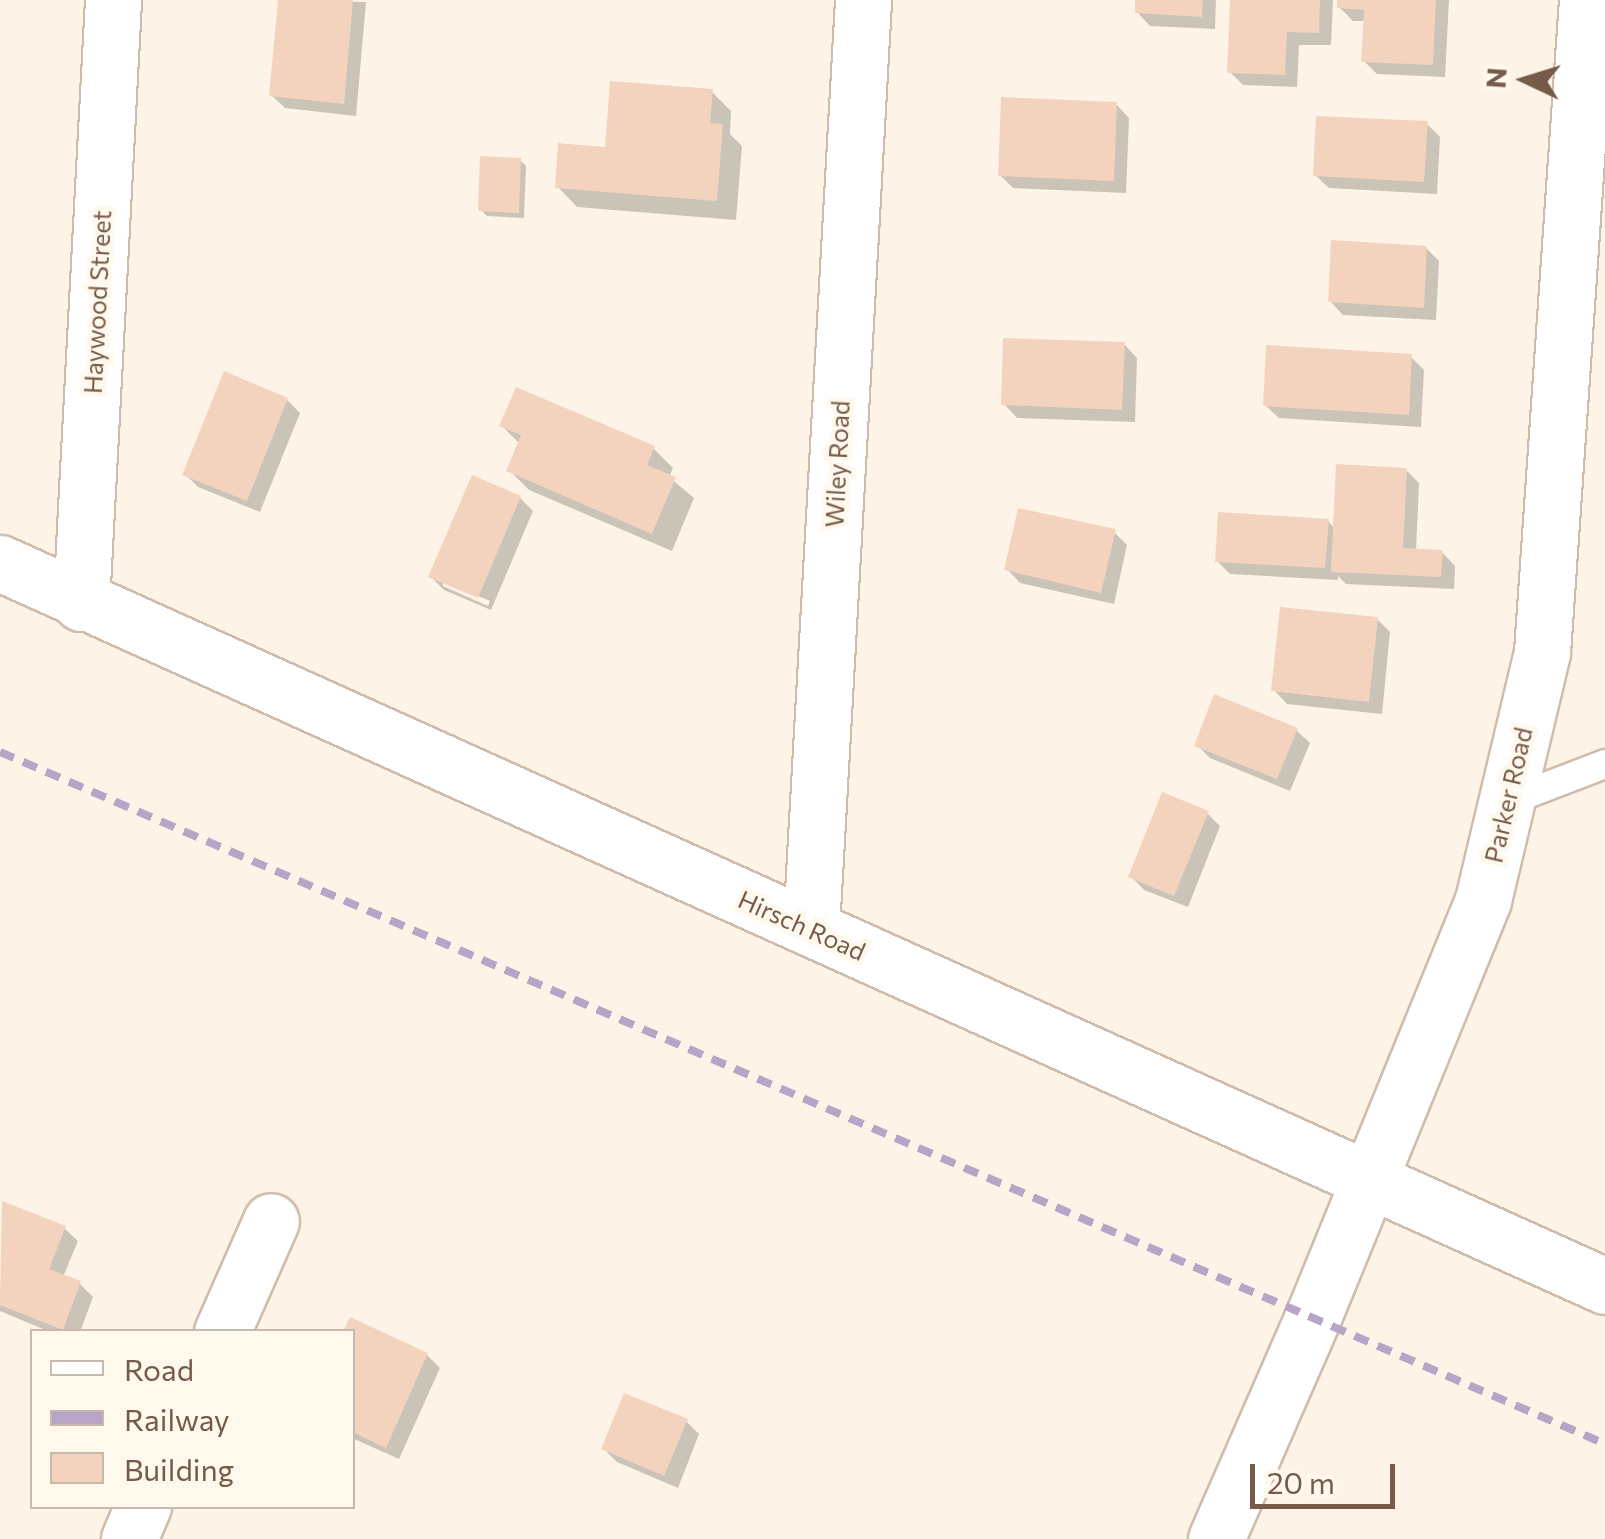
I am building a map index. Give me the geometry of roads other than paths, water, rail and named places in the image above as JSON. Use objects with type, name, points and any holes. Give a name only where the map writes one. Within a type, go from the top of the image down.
[{"type":"main road","name":"Haywood Street","points":[[81,603],[113,0]]},
{"type":"main road","name":"Wiley Road","points":[[811,928],[864,0]]},
{"type":"main road","name":"Parker Road","points":[[1216,1539],[1483,900],[1542,652],[1587,0]]},
{"type":"main road","name":"Hirsch Road","points":[[0,563],[81,603],[1605,1286]]},
{"type":"main road","points":[[223,1329],[271,1220]]},
{"type":"main road","points":[[128,1539],[142,1509]]},
{"type":"lane","points":[[1506,802],[1605,764]]},
{"type":"railway","points":[[0,752],[1605,1444]]}]
